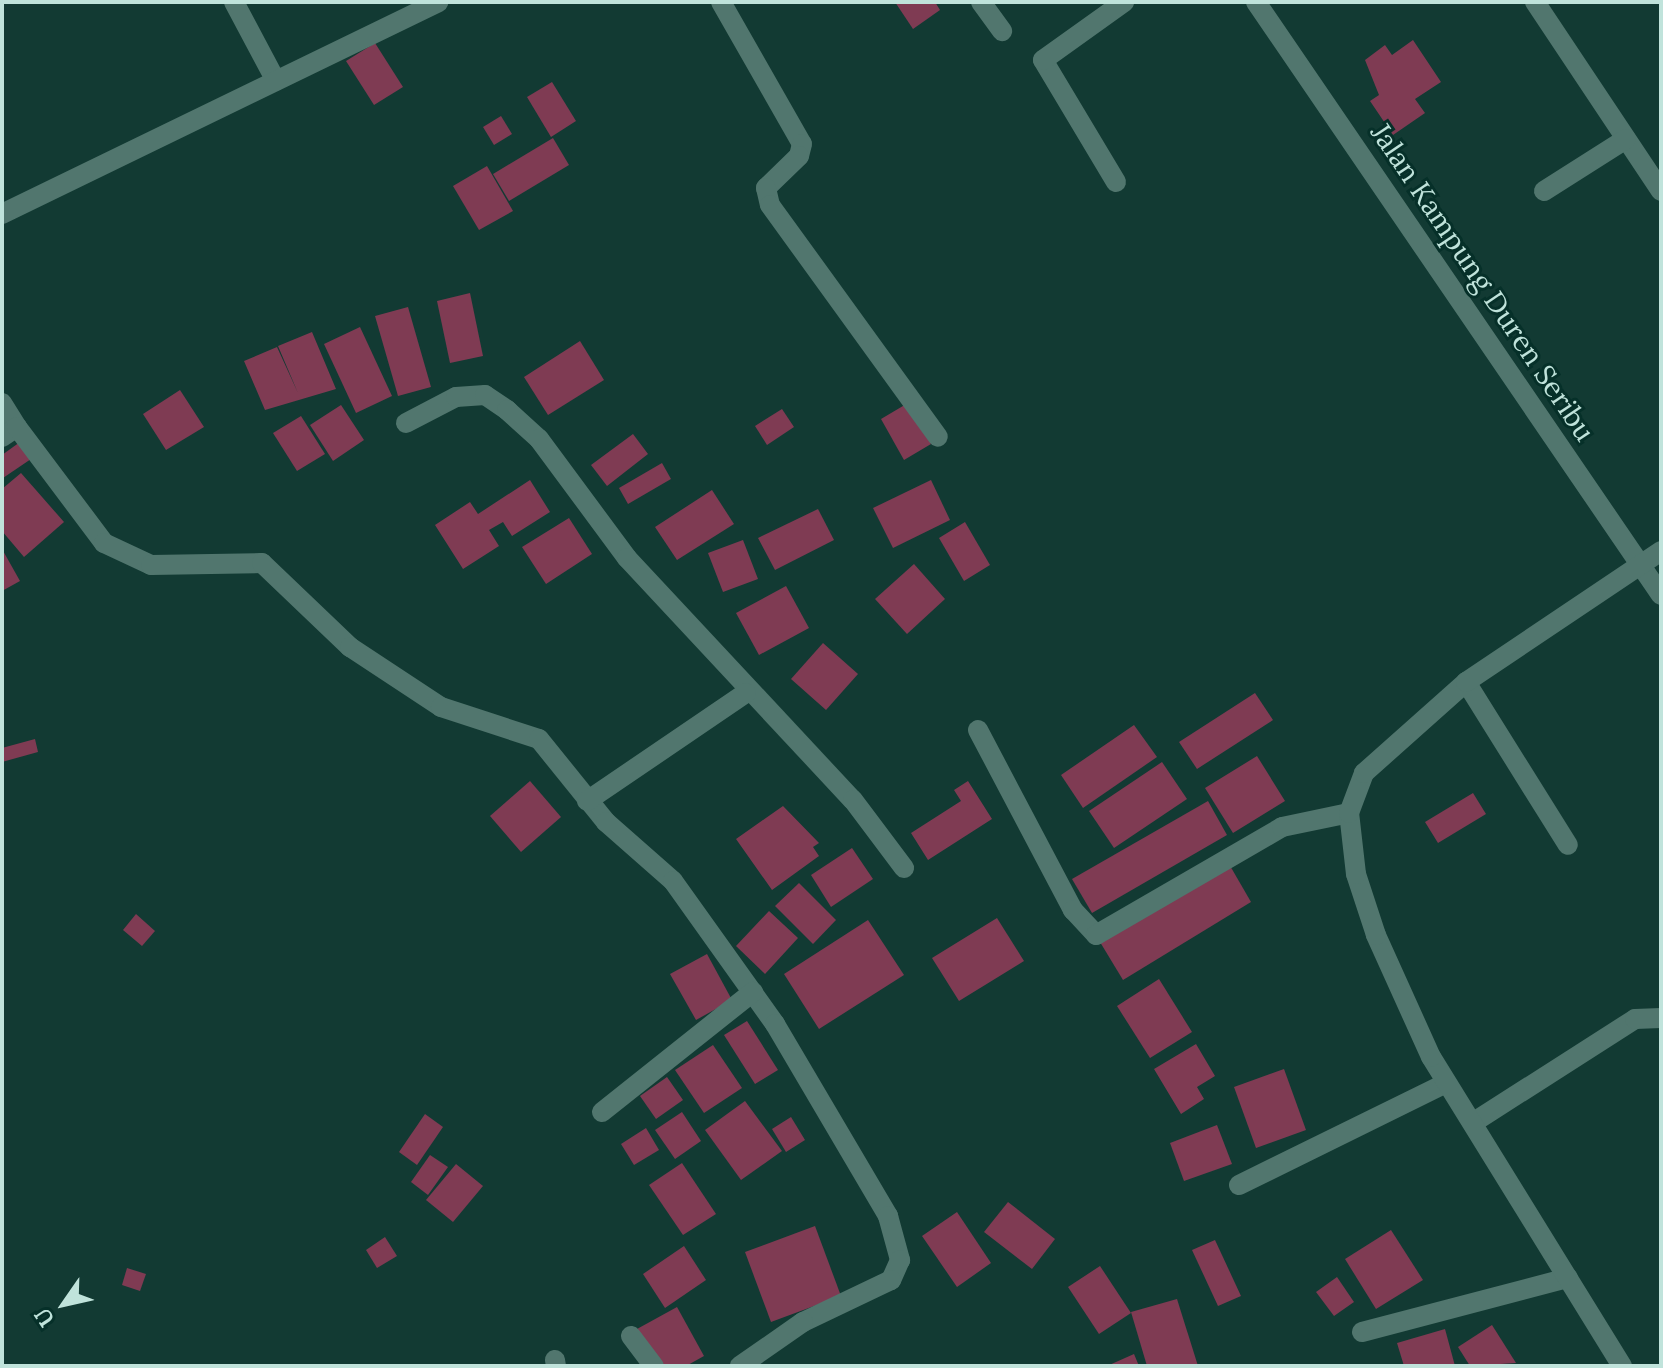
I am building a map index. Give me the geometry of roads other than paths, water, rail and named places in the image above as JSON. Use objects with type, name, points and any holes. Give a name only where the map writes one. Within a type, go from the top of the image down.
[{"type":"street","points":[[234,2],[276,81]]},
{"type":"street","points":[[2,214],[438,2]]},
{"type":"street","points":[[721,2],[802,144],[799,156],[766,188],[770,205],[938,437]]},
{"type":"street","points":[[981,2],[1002,31]]},
{"type":"street","points":[[1116,182],[1043,60],[1124,2]]},
{"type":"street","name":"Jalan Kampung Duren Seribu","points":[[1256,2],[1661,595]]},
{"type":"street","points":[[1535,2],[1661,191]]},
{"type":"street","points":[[1544,191],[1626,139]]},
{"type":"street","points":[[406,423],[456,397],[485,395],[507,410],[746,693],[853,800],[904,868]]},
{"type":"street","points":[[2,403],[9,432],[104,543],[151,565],[262,563],[350,647],[441,707],[539,739],[587,801],[673,881],[753,992],[888,1216],[900,1260],[891,1280],[803,1322],[740,1366]]},
{"type":"street","points":[[1622,1366],[1474,1122],[1444,1084],[1376,935],[1356,874],[1349,813],[1364,773],[1466,682],[1661,551]]},
{"type":"street","points":[[1466,682],[1568,845]]},
{"type":"street","points":[[587,801],[746,693]]},
{"type":"street","points":[[978,730],[1073,910],[1096,935],[1282,827],[1349,813]]},
{"type":"street","points":[[602,1112],[753,992]]},
{"type":"street","points":[[1474,1122],[1635,1019],[1661,1018]]},
{"type":"street","points":[[1239,1185],[1444,1084]]},
{"type":"street","points":[[1362,1332],[1568,1278]]},
{"type":"street","points":[[631,1336],[654,1366]]}]
